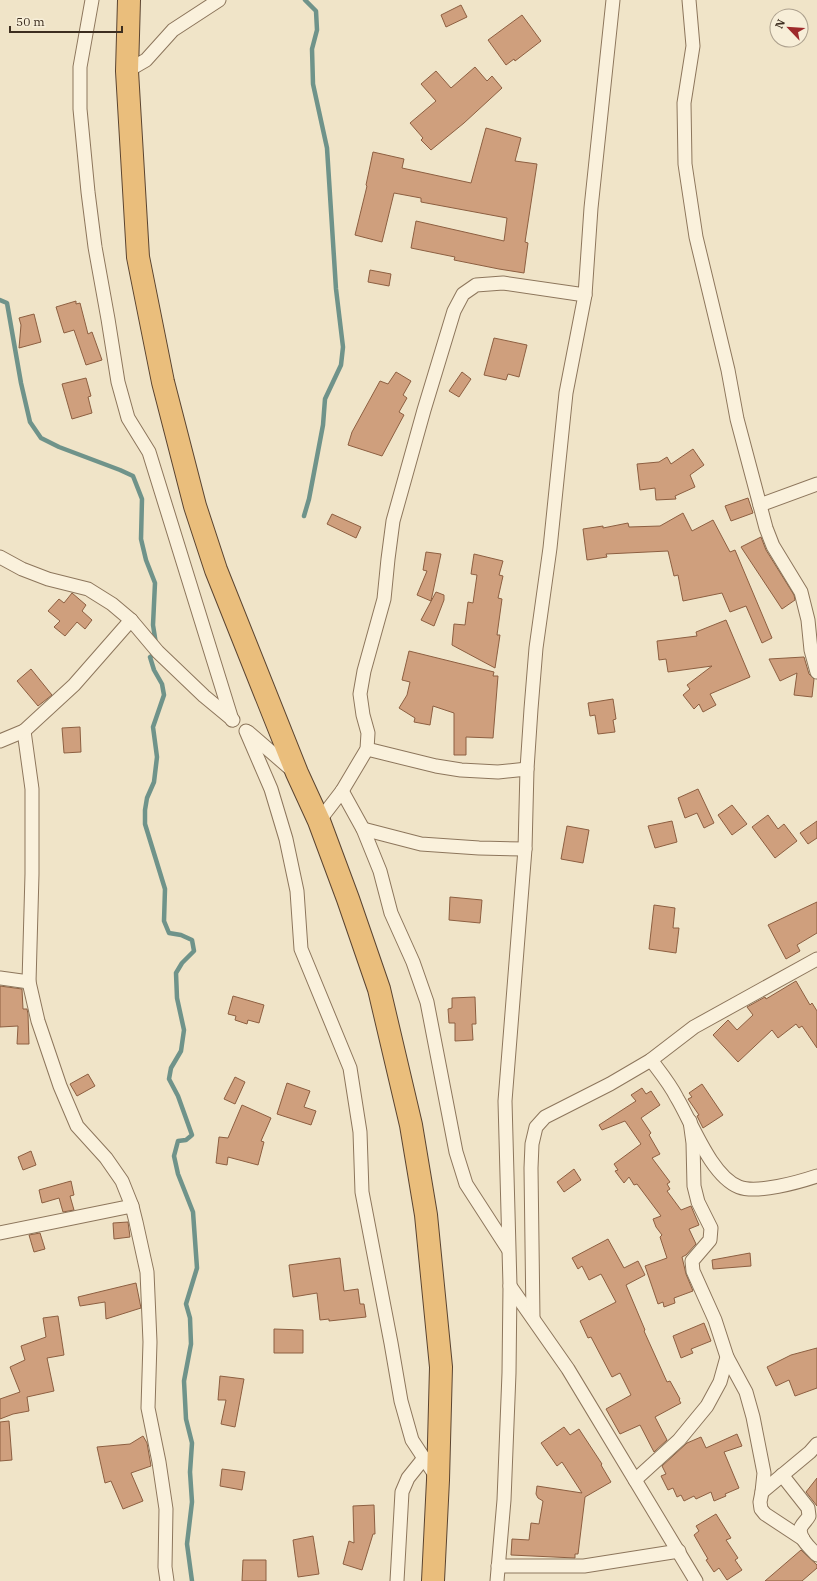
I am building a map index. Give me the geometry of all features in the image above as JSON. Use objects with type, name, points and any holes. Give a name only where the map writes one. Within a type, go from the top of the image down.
[{"type":"highway","points":[[129,0],[127,71],[138,257],[164,382],[195,506],[216,570],[297,774],[319,821],[348,899],[379,989],[411,1125],[426,1215],[441,1367],[438,1480],[433,1581]]},
{"type":"street","points":[[92,0],[80,67],[80,109],[95,247],[118,382],[128,418],[149,452],[232,720]]},
{"type":"street","points":[[127,71],[146,60],[173,30],[219,0]]},
{"type":"street","points":[[497,1581],[504,1500],[509,1373],[510,1286],[505,1102],[525,849],[527,769],[536,648],[550,548],[566,393],[585,295],[592,200],[613,0]]},
{"type":"street","points":[[689,0],[693,46],[684,104],[686,172],[696,236],[725,355],[737,419],[760,505],[773,546],[802,592],[808,620],[811,650],[817,672]]},
{"type":"street","points":[[319,821],[342,791],[367,749],[368,733],[363,715],[360,694],[364,671],[384,599],[393,521],[454,311],[463,294],[476,285],[503,283],[585,295]]},
{"type":"street","points":[[760,505],[817,484]]},
{"type":"street","points":[[0,556],[22,569],[48,579],[88,589],[112,604],[131,620],[158,652],[204,696],[297,774]]},
{"type":"street","points":[[0,741],[24,731],[74,685],[131,620]]},
{"type":"street","points":[[24,731],[32,789],[32,874],[29,982],[38,1021],[60,1086],[77,1126],[106,1158],[122,1180],[132,1206],[147,1272],[150,1342],[148,1408],[159,1462],[166,1509],[165,1567],[167,1581]]},
{"type":"street","points":[[246,731],[271,789],[286,839],[297,891],[301,949],[350,1068],[360,1132],[362,1192],[391,1343],[400,1401],[412,1440],[438,1480]]},
{"type":"street","points":[[367,749],[436,766],[461,770],[498,772],[527,769]]},
{"type":"street","points":[[342,791],[363,829],[380,871],[391,913],[413,962],[427,1002],[456,1152],[466,1184],[508,1250]]},
{"type":"street","points":[[363,829],[420,844],[525,849]]},
{"type":"street","points":[[533,1318],[531,1168],[532,1144],[536,1127],[545,1117],[610,1084],[651,1060],[694,1027],[817,959]]},
{"type":"street","points":[[0,978],[29,982]]},
{"type":"street","points":[[651,1060],[677,1096],[703,1147],[726,1180],[740,1188],[756,1189],[781,1186],[817,1176]]},
{"type":"street","points":[[690,1121],[693,1143],[694,1186],[698,1202],[711,1228],[710,1240],[692,1261],[693,1271],[714,1320],[727,1356],[746,1392],[753,1417],[764,1473],[760,1502],[761,1509],[765,1514],[803,1538]]},
{"type":"street","points":[[0,1234],[132,1206]]},
{"type":"street","points":[[510,1286],[568,1369],[696,1581]]},
{"type":"street","points":[[635,1480],[679,1440],[707,1406],[720,1382],[727,1356]]},
{"type":"street","points":[[762,1492],[810,1452],[817,1444]]},
{"type":"street","points":[[398,1581],[402,1492],[408,1478],[424,1458]]},
{"type":"street","points":[[782,1475],[808,1508],[809,1516],[801,1526],[800,1532],[817,1555]]},
{"type":"street","points":[[498,1566],[584,1566],[679,1551]]},
{"type":"building","points":[[461,5],[467,17],[446,27],[441,15]]},
{"type":"building","points":[[522,15],[541,41],[515,61],[514,59],[506,65],[488,40]]},
{"type":"building","points":[[475,67],[487,81],[492,76],[502,88],[464,123],[431,150],[421,140],[423,138],[410,123],[436,101],[421,84],[436,71],[451,88]]},
{"type":"building","points":[[486,128],[521,138],[515,161],[537,164],[525,242],[528,243],[524,273],[454,260],[455,257],[411,248],[416,221],[504,241],[507,218],[421,202],[421,198],[394,193],[382,242],[355,235],[367,186],[373,152],[404,159],[402,168],[471,183]]},
{"type":"building","points":[[370,270],[391,274],[389,286],[368,282]]},
{"type":"building","points":[[76,301],[76,304],[80,303],[88,334],[92,332],[102,360],[86,365],[74,330],[64,333],[56,307]]},
{"type":"building","points":[[34,314],[41,342],[19,348],[21,325],[19,318]]},
{"type":"building","points":[[494,338],[527,345],[519,377],[508,374],[506,380],[484,375]]},
{"type":"building","points":[[396,372],[411,381],[403,395],[407,398],[399,412],[404,415],[382,456],[348,445],[352,432],[380,381],[388,384]]},
{"type":"building","points":[[462,372],[471,379],[459,397],[449,391]]},
{"type":"building","points":[[86,378],[91,396],[88,397],[92,413],[72,419],[62,384]]},
{"type":"building","points":[[693,449],[704,465],[690,475],[695,487],[675,496],[676,499],[656,500],[655,488],[640,490],[637,464],[659,462],[667,457],[671,464]]},
{"type":"building","points":[[748,498],[753,513],[731,521],[725,506]]},
{"type":"building","points":[[683,513],[692,531],[713,520],[730,552],[735,550],[772,638],[762,643],[746,606],[730,612],[722,593],[683,601],[678,575],[674,576],[668,551],[606,554],[607,557],[587,560],[583,529],[603,526],[603,528],[628,523],[629,527],[660,526]]},
{"type":"building","points":[[332,514],[361,527],[356,538],[327,524]]},
{"type":"building","points":[[761,537],[766,550],[794,595],[795,600],[782,609],[741,547]]},
{"type":"building","points":[[426,552],[441,554],[431,601],[417,595],[427,571],[423,570]]},
{"type":"building","points":[[474,554],[503,561],[499,575],[503,576],[498,598],[502,599],[497,635],[500,635],[495,668],[452,645],[454,624],[465,625],[468,602],[473,603],[477,575],[471,574]]},
{"type":"building","points":[[436,592],[444,595],[444,600],[434,626],[421,620]]},
{"type":"building","points":[[72,593],[86,605],[82,611],[92,620],[85,629],[77,622],[65,636],[54,627],[60,621],[48,611],[59,599],[64,603]]},
{"type":"building","points":[[726,620],[750,677],[710,694],[716,705],[703,712],[699,704],[694,709],[683,695],[690,689],[687,685],[712,666],[668,672],[666,659],[659,660],[657,641],[697,636],[696,632]]},
{"type":"building","points":[[409,651],[494,672],[493,676],[498,676],[493,738],[466,737],[466,755],[454,755],[454,713],[433,706],[430,725],[414,722],[415,718],[399,708],[407,695],[410,682],[402,680]]},
{"type":"building","points":[[804,657],[809,674],[814,679],[812,697],[794,695],[797,673],[780,681],[769,659]]},
{"type":"building","points":[[31,669],[52,695],[38,706],[17,681]]},
{"type":"building","points":[[613,699],[616,719],[613,720],[615,732],[598,734],[595,715],[590,716],[588,703]]},
{"type":"building","points":[[80,727],[81,752],[64,753],[62,728]]},
{"type":"building","points":[[698,789],[714,823],[704,828],[697,813],[685,818],[678,798]]},
{"type":"building","points":[[732,805],[747,824],[732,835],[718,815]]},
{"type":"building","points":[[768,815],[778,829],[784,824],[797,841],[775,858],[752,827]]},
{"type":"building","points":[[672,821],[677,842],[655,848],[648,826]]},
{"type":"building","points":[[817,821],[817,838],[808,844],[800,833]]},
{"type":"building","points":[[567,826],[589,830],[583,863],[561,859]]},
{"type":"building","points":[[450,897],[482,900],[480,923],[449,920]]},
{"type":"building","points":[[817,902],[817,933],[797,945],[800,951],[786,959],[768,925]]},
{"type":"building","points":[[654,905],[675,908],[673,928],[679,928],[676,953],[649,949]]},
{"type":"building","points":[[796,981],[810,1005],[812,1003],[817,1011],[817,1048],[802,1026],[799,1028],[796,1024],[778,1038],[772,1030],[738,1062],[713,1035],[728,1020],[737,1030],[753,1015],[747,1007],[765,997],[766,999]]},
{"type":"building","points":[[0,986],[22,989],[23,1009],[27,1009],[28,1014],[29,1044],[17,1044],[18,1026],[0,1027]]},
{"type":"building","points":[[233,996],[264,1005],[259,1023],[248,1020],[247,1024],[235,1020],[236,1016],[228,1014]]},
{"type":"building","points":[[475,997],[476,1024],[472,1024],[473,1040],[455,1041],[455,1023],[449,1023],[448,1009],[452,1008],[452,998]]},
{"type":"building","points":[[88,1074],[95,1086],[77,1096],[70,1084]]},
{"type":"building","points":[[235,1077],[245,1082],[235,1104],[224,1099]]},
{"type":"building","points":[[287,1083],[310,1091],[304,1107],[316,1111],[311,1125],[277,1114]]},
{"type":"building","points":[[702,1084],[723,1115],[703,1128],[697,1116],[699,1115],[688,1099],[692,1097],[689,1093]]},
{"type":"building","points":[[642,1088],[646,1094],[651,1091],[660,1105],[641,1118],[651,1133],[649,1135],[660,1154],[652,1158],[670,1182],[667,1184],[670,1189],[667,1191],[681,1210],[691,1206],[699,1225],[689,1229],[696,1244],[686,1255],[682,1257],[686,1274],[693,1291],[674,1298],[675,1303],[664,1307],[663,1302],[658,1304],[645,1266],[667,1258],[660,1237],[662,1235],[656,1227],[653,1219],[661,1216],[637,1184],[634,1185],[629,1177],[624,1183],[615,1171],[618,1170],[614,1164],[641,1144],[625,1121],[602,1130],[599,1125],[636,1101],[631,1095]]},
{"type":"building","points":[[242,1105],[271,1118],[261,1141],[264,1142],[258,1165],[228,1157],[227,1165],[216,1163],[219,1137],[228,1138]]},
{"type":"building","points":[[31,1151],[36,1165],[23,1170],[18,1157]]},
{"type":"building","points":[[574,1169],[581,1180],[564,1192],[557,1182]]},
{"type":"building","points":[[71,1181],[74,1195],[70,1196],[74,1210],[63,1212],[59,1198],[42,1203],[39,1190]]},
{"type":"building","points":[[128,1222],[130,1237],[114,1239],[113,1223]]},
{"type":"building","points":[[40,1233],[45,1249],[34,1252],[29,1235]]},
{"type":"building","points":[[608,1239],[624,1268],[638,1261],[645,1275],[626,1285],[645,1330],[644,1331],[667,1382],[670,1381],[681,1403],[655,1417],[667,1440],[654,1452],[640,1425],[620,1434],[606,1409],[631,1395],[620,1373],[612,1377],[591,1337],[588,1338],[580,1321],[616,1302],[601,1274],[589,1280],[582,1266],[578,1269],[572,1258]]},
{"type":"building","points":[[750,1253],[751,1266],[713,1269],[712,1260]]},
{"type":"building","points":[[340,1258],[344,1291],[358,1289],[360,1304],[364,1304],[366,1317],[329,1321],[329,1319],[320,1320],[317,1293],[293,1297],[289,1265]]},
{"type":"building","points":[[136,1283],[141,1308],[106,1319],[105,1302],[80,1306],[78,1297]]},
{"type":"building","points":[[58,1316],[64,1355],[47,1358],[54,1391],[27,1397],[29,1411],[13,1414],[0,1419],[0,1399],[20,1392],[10,1367],[25,1360],[21,1346],[46,1337],[43,1318]]},
{"type":"building","points":[[704,1323],[711,1341],[691,1349],[693,1353],[681,1358],[673,1336]]},
{"type":"building","points":[[274,1329],[303,1330],[303,1353],[274,1353]]},
{"type":"building","points":[[817,1348],[817,1388],[795,1396],[789,1380],[776,1386],[767,1367],[791,1355]]},
{"type":"building","points":[[220,1376],[244,1379],[235,1427],[221,1424],[226,1400],[218,1400]]},
{"type":"building","points":[[9,1421],[12,1460],[0,1461],[0,1422]]},
{"type":"building","points":[[564,1427],[570,1435],[579,1429],[602,1464],[601,1465],[611,1482],[585,1497],[578,1554],[575,1554],[575,1558],[511,1555],[512,1539],[529,1540],[531,1523],[539,1524],[543,1501],[538,1498],[536,1494],[537,1486],[582,1493],[562,1462],[557,1466],[541,1443]]},
{"type":"building","points":[[737,1434],[742,1446],[724,1452],[739,1488],[714,1501],[711,1492],[696,1499],[694,1496],[684,1501],[681,1495],[677,1497],[673,1488],[668,1490],[661,1476],[666,1474],[662,1466],[687,1443],[701,1437],[706,1448]]},
{"type":"building","points":[[143,1436],[147,1443],[151,1466],[131,1473],[143,1501],[123,1509],[111,1481],[105,1483],[97,1447],[130,1444]]},
{"type":"building","points":[[222,1469],[245,1472],[242,1490],[220,1486]]},
{"type":"building","points":[[817,1478],[817,1506],[806,1492]]},
{"type":"building","points":[[374,1505],[375,1534],[373,1534],[362,1570],[343,1564],[349,1541],[354,1543],[353,1506]]},
{"type":"building","points":[[716,1514],[731,1538],[726,1540],[738,1558],[735,1560],[742,1570],[727,1580],[719,1568],[714,1572],[706,1560],[708,1559],[694,1535],[699,1531],[696,1526]]},
{"type":"building","points":[[313,1536],[319,1574],[298,1577],[293,1540]]},
{"type":"building","points":[[801,1550],[817,1565],[817,1568],[802,1581],[765,1581]]},
{"type":"building","points":[[243,1560],[266,1560],[266,1581],[242,1581]]},
{"type":"waterway","points":[[304,516],[309,499],[323,425],[325,399],[341,365],[343,347],[336,289],[327,148],[313,84],[312,49],[317,30],[316,11],[305,0]]},
{"type":"waterway","points":[[0,300],[7,303],[21,383],[30,422],[41,438],[59,447],[133,476],[142,499],[141,539],[146,560],[155,583],[153,625],[156,644]]},
{"type":"waterway","points":[[156,653],[150,657],[154,670],[162,684],[164,695],[153,727],[157,757],[154,782],[147,798],[145,824],[165,889],[164,921],[169,933],[181,935],[192,940],[194,951],[182,963],[176,973],[177,998],[184,1030],[181,1051],[171,1068],[169,1079],[178,1096],[192,1135],[186,1140],[178,1141],[174,1156],[178,1174],[193,1212],[197,1268],[186,1304],[190,1318],[191,1344],[184,1381],[186,1419],[192,1443],[190,1472],[192,1502],[187,1544],[192,1581]]}]
